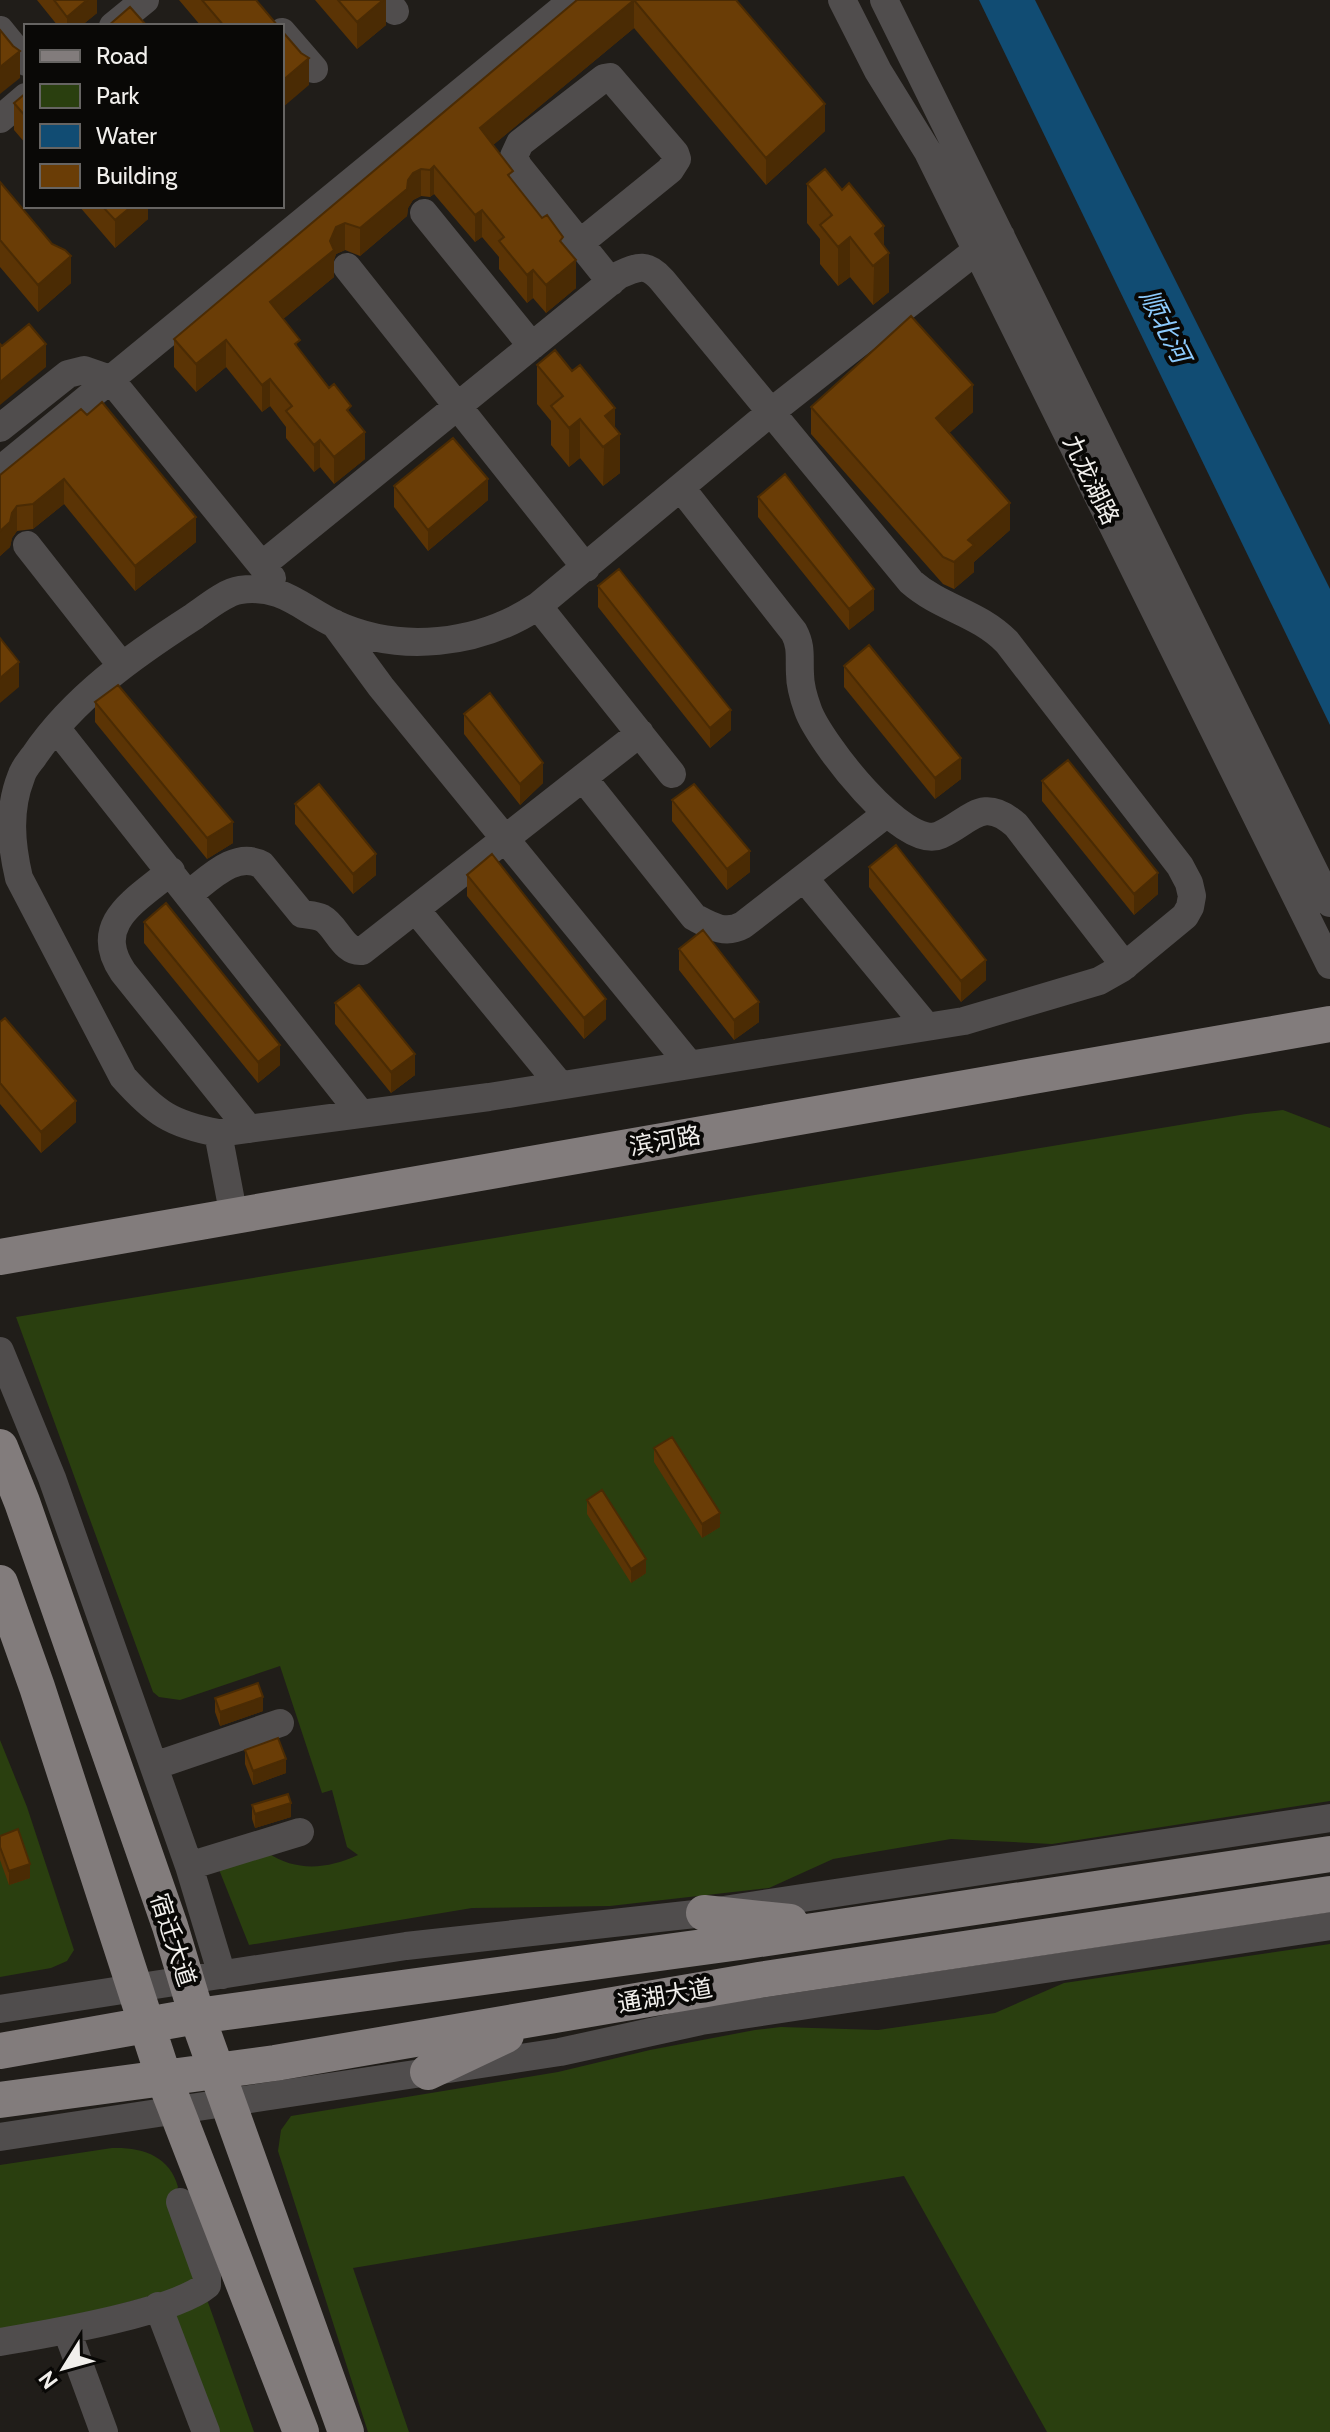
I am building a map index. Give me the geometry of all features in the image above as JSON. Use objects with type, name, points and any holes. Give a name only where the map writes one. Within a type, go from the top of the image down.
[{"type":"main road","name":"滨河路","points":[[0,1257],[1330,1024]]},
{"type":"main road","name":"宿迁大道","points":[[0,1447],[22,1502],[197,2016],[346,2432]]},
{"type":"main road","points":[[0,1583],[42,1701],[170,2094],[301,2432]]},
{"type":"main road","name":"通湖大道","points":[[0,2051],[197,2016],[831,1928],[1330,1854]]},
{"type":"main road","name":"通湖大道","points":[[0,2100],[170,2094],[223,2087],[390,2044],[537,2018],[759,1980],[1330,1894]]},
{"type":"main road","points":[[704,1913],[831,1928]]},
{"type":"main road","points":[[388,1991],[364,2002],[356,2009],[354,2018],[364,2034],[390,2044]]},
{"type":"main road","points":[[428,2072],[466,2056],[537,2018]]},
{"type":"street","points":[[0,470],[573,0]]},
{"type":"street","name":"九龙湖路","points":[[842,0],[878,71],[928,152],[1330,965]]},
{"type":"street","name":"九龙湖路","points":[[884,0],[1330,903]]},
{"type":"street","points":[[0,30],[24,60]]},
{"type":"street","points":[[284,34],[314,69]]},
{"type":"street","points":[[580,243],[670,170],[677,159],[610,77],[604,78],[520,143],[514,156],[518,166],[611,282]]},
{"type":"street","points":[[0,119],[24,99]]},
{"type":"street","points":[[424,213],[532,346]]},
{"type":"street","points":[[262,565],[611,282],[637,267],[645,266],[654,271],[771,412],[911,582],[940,603],[983,621],[1007,642],[1180,866],[1192,896],[1185,916],[1125,966],[1099,981],[964,1021],[560,1085],[218,1133],[188,1127],[164,1116],[141,1098],[123,1077],[9,880],[12,810],[9,789],[71,711],[122,666],[201,611],[236,590],[257,589],[285,594],[334,623],[364,634],[417,642],[476,635],[507,623],[538,606],[771,412],[977,250],[1001,236]]},
{"type":"street","points":[[347,267],[586,568]]},
{"type":"street","points":[[0,428],[68,374],[84,370],[110,379],[285,594]]},
{"type":"street","points":[[681,488],[794,632],[801,652],[800,675],[809,714],[823,739],[886,814],[930,838],[941,835],[977,812],[985,810],[1007,817],[1125,966]]},
{"type":"street","points":[[27,545],[122,666]]},
{"type":"street","points":[[538,606],[672,774]]},
{"type":"street","points":[[334,623],[381,687],[690,1065]]},
{"type":"street","points":[[381,687],[382,667],[399,650],[417,642]]},
{"type":"street","points":[[56,728],[361,1114]]},
{"type":"street","points":[[189,894],[226,867],[247,859],[255,861],[262,865],[302,914],[325,920],[356,952],[371,946],[640,733]]},
{"type":"street","points":[[584,779],[694,917],[714,928],[735,930],[743,925],[886,814]]},
{"type":"street","points":[[171,871],[123,912],[113,926],[111,949],[123,972],[249,1129]]},
{"type":"street","points":[[804,878],[927,1027]]},
{"type":"street","points":[[416,910],[560,1085]]},
{"type":"street","points":[[218,1133],[234,1217]]},
{"type":"street","points":[[0,1351],[52,1478],[189,1866],[222,1975]]},
{"type":"street","points":[[154,1766],[280,1723]]},
{"type":"street","points":[[0,2009],[406,1946],[704,1913],[1330,1818]]},
{"type":"street","points":[[189,1866],[300,1832]]},
{"type":"street","points":[[223,2087],[428,2072],[560,2052],[701,2021],[1330,1926]]},
{"type":"street","points":[[0,2137],[170,2094]]},
{"type":"street","points":[[0,2342],[67,2331],[158,2306],[198,2292],[207,2285],[207,2277],[180,2202]]},
{"type":"street","points":[[158,2306],[206,2432]]},
{"type":"street","points":[[67,2331],[104,2432]]},
{"type":"green space","points":[[1283,1110],[1330,1128],[1330,1801],[1052,1844],[951,1839],[833,1859],[769,1888],[610,1906],[472,1908],[249,1945],[218,1867],[268,1853],[301,1866],[324,1866],[358,1855],[347,1847],[332,1790],[322,1793],[280,1666],[180,1700],[159,1697],[153,1692],[16,1317]]},
{"type":"green space","points":[[0,1740],[27,1807],[74,1950],[67,1961],[51,1968],[0,1977]]},
{"type":"green space","points":[[1330,1944],[1330,2432],[1047,2432],[904,2176],[353,2268],[409,2432],[368,2432],[278,2151],[281,2130],[291,2116],[558,2072],[755,2030],[781,2027],[878,2030],[995,2013],[1064,1983]]},
{"type":"green space","points":[[112,2148],[134,2149],[153,2156],[162,2161],[174,2176],[178,2187],[171,2198],[254,2432],[215,2432],[162,2293],[0,2336],[0,2165]]},
{"type":"water","name":"顺北河","points":[[979,0],[1035,0],[1330,589],[1330,725]]},
{"type":"building","points":[[54,0],[87,0],[67,17]]},
{"type":"building","points":[[202,0],[256,0],[276,24],[222,24]]},
{"type":"building","points":[[338,0],[383,0],[357,22]]},
{"type":"building","points":[[577,0],[634,0],[480,128],[513,171],[508,175],[542,218],[547,215],[563,237],[560,241],[576,260],[546,285],[533,270],[527,275],[499,241],[504,237],[482,210],[475,215],[434,166],[430,170],[421,169],[408,180],[407,189],[360,228],[345,223],[336,227],[330,241],[334,250],[270,302],[300,340],[295,344],[329,388],[334,384],[351,406],[347,410],[365,432],[334,457],[320,440],[314,445],[286,411],[292,406],[270,379],[262,385],[226,340],[196,364],[174,339]]},
{"type":"building","points":[[634,0],[736,0],[825,104],[766,158]]},
{"type":"building","points":[[130,7],[145,24],[110,24]]},
{"type":"building","points":[[0,30],[20,51],[0,67]]},
{"type":"building","points":[[284,33],[301,53],[309,58],[284,79]]},
{"type":"building","points":[[24,95],[24,115],[14,103]]},
{"type":"building","points":[[825,169],[842,190],[849,183],[884,226],[875,234],[889,253],[873,266],[850,237],[838,247],[820,225],[832,215],[807,184]]},
{"type":"building","points":[[0,182],[52,244],[71,256],[38,285],[0,240]]},
{"type":"building","points":[[104,208],[130,208],[115,220]]},
{"type":"building","points":[[911,316],[973,385],[936,418],[1010,503],[968,540],[974,545],[954,562],[943,557],[811,407]]},
{"type":"building","points":[[29,324],[46,344],[0,382],[0,344],[2,346]]},
{"type":"building","points":[[555,350],[572,371],[580,365],[615,408],[605,416],[620,434],[603,447],[580,419],[569,428],[551,406],[563,396],[537,365]]},
{"type":"building","points":[[102,402],[196,517],[135,566],[64,479],[33,504],[17,506],[10,522],[0,531],[0,475],[81,409],[87,415]]},
{"type":"building","points":[[453,438],[488,479],[428,530],[394,486]]},
{"type":"building","points":[[785,474],[874,589],[849,609],[758,497]]},
{"type":"building","points":[[619,569],[731,710],[710,728],[598,586]]},
{"type":"building","points":[[0,638],[19,662],[0,678]]},
{"type":"building","points":[[869,645],[961,758],[935,778],[844,666]]},
{"type":"building","points":[[118,685],[233,822],[207,838],[95,702]]},
{"type":"building","points":[[490,693],[543,763],[520,784],[464,714]]},
{"type":"building","points":[[1068,760],[1158,873],[1134,894],[1042,781]]},
{"type":"building","points":[[319,784],[376,854],[353,874],[295,804]]},
{"type":"building","points":[[694,784],[750,851],[727,869],[672,800]]},
{"type":"building","points":[[896,845],[986,960],[961,981],[869,867]]},
{"type":"building","points":[[492,854],[606,999],[584,1018],[467,875]]},
{"type":"building","points":[[166,903],[280,1045],[258,1062],[144,922]]},
{"type":"building","points":[[703,930],[759,1002],[734,1020],[679,949]]},
{"type":"building","points":[[359,985],[415,1054],[391,1072],[335,1003]]},
{"type":"building","points":[[5,1018],[76,1101],[41,1132],[0,1083],[0,1022]]},
{"type":"building","points":[[672,1437],[720,1513],[702,1524],[654,1448]]},
{"type":"building","points":[[602,1490],[646,1559],[631,1569],[587,1500]]},
{"type":"building","points":[[258,1683],[263,1697],[220,1712],[215,1698]]},
{"type":"building","points":[[278,1738],[286,1759],[253,1771],[245,1750]]},
{"type":"building","points":[[288,1794],[291,1803],[255,1814],[252,1805]]},
{"type":"building","points":[[18,1829],[30,1864],[9,1871],[0,1847],[0,1836]]}]
